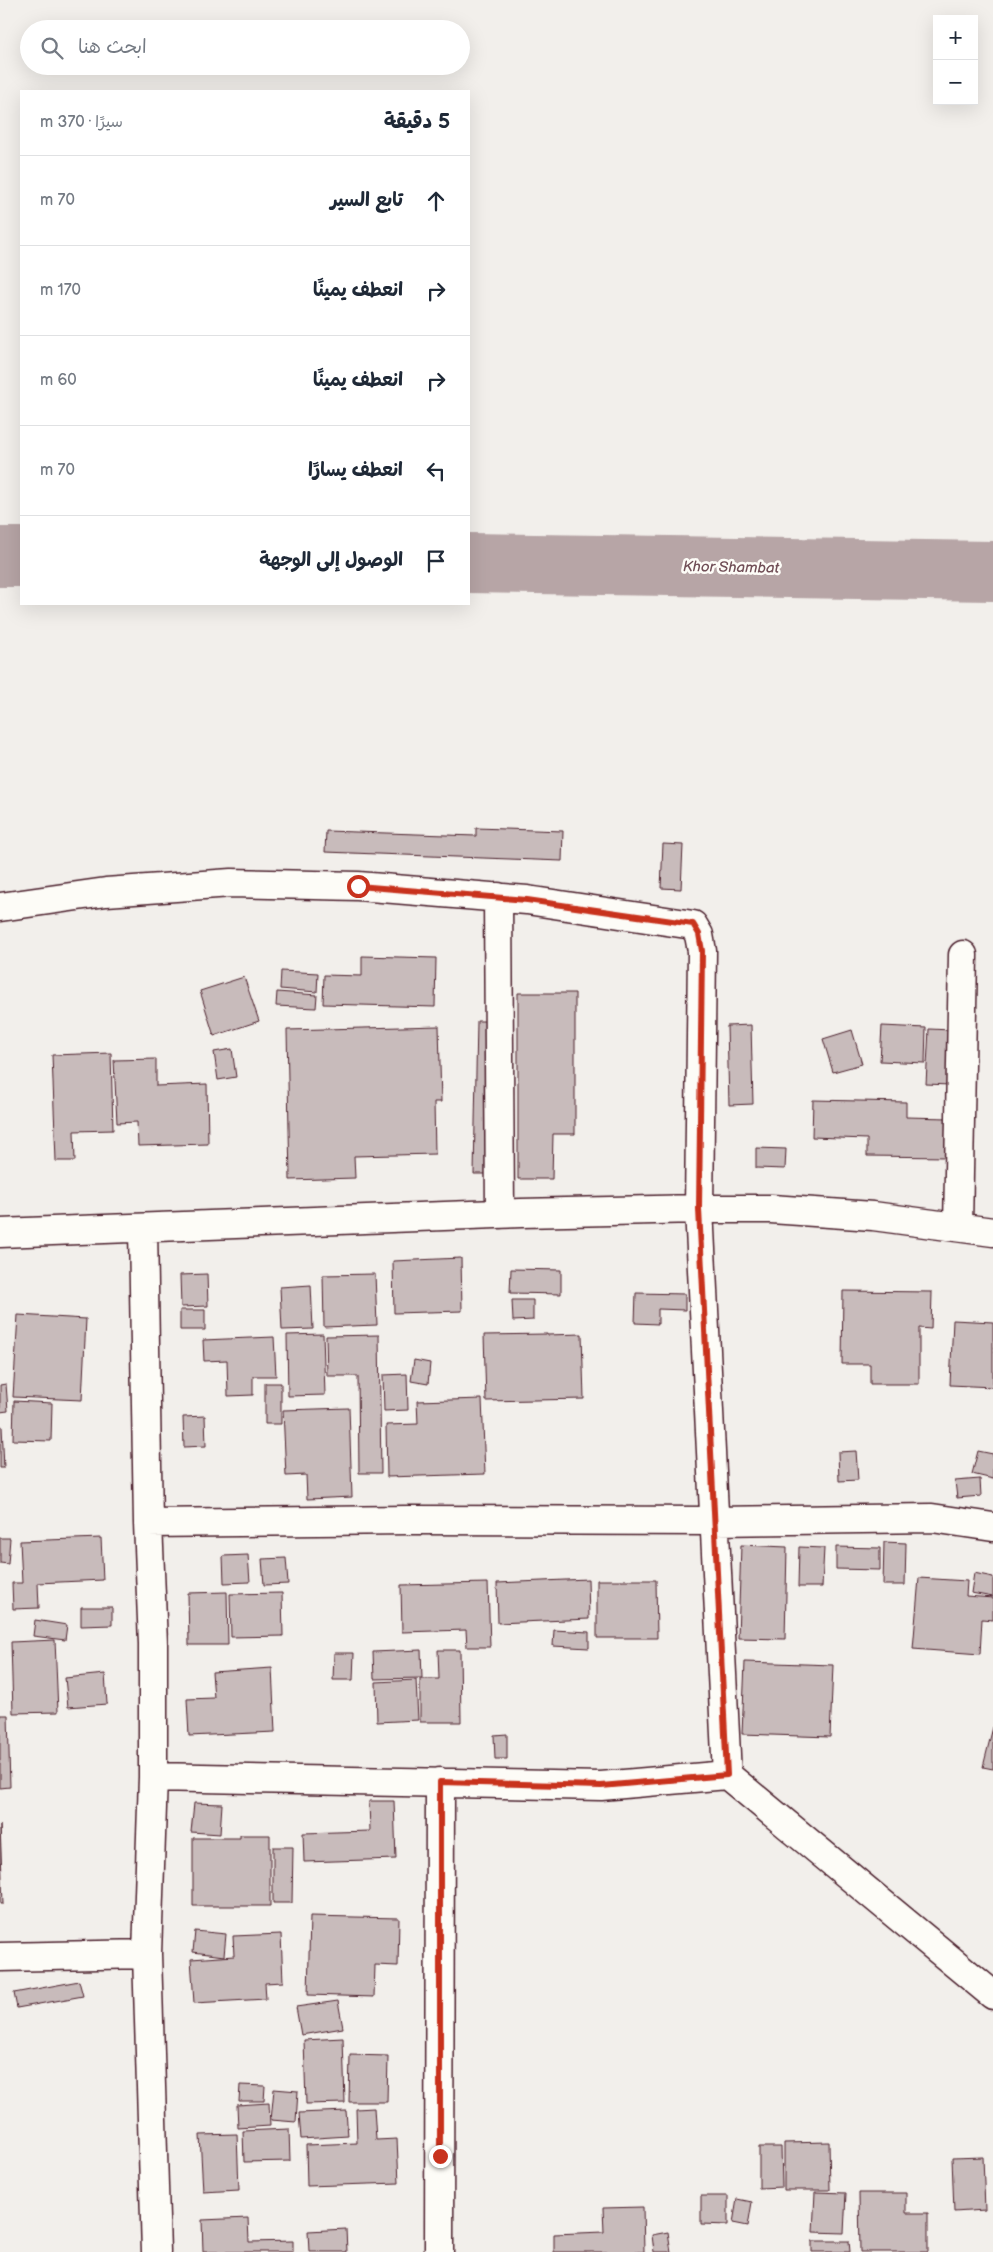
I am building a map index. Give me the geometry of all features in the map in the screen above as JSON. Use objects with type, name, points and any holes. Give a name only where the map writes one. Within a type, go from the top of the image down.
[{"type":"street","points":[[0,908],[106,892],[231,883],[358,886],[498,897],[693,924],[699,934],[702,951],[699,1209],[727,1775]]},
{"type":"street","points":[[498,897],[500,1214]]},
{"type":"street","points":[[958,1228],[963,955]]},
{"type":"street","points":[[0,1233],[500,1214],[699,1209],[780,1210],[872,1216],[993,1232]]},
{"type":"street","points":[[143,1228],[148,1523],[153,1644],[153,1777],[147,1954],[156,2252]]},
{"type":"street","points":[[148,1523],[410,1520],[715,1521],[932,1518],[993,1527]]},
{"type":"street","points":[[153,1777],[601,1786],[727,1775],[993,1995]]},
{"type":"street","points":[[439,2252],[440,1782]]},
{"type":"street","points":[[0,1957],[147,1954]]},
{"type":"building","points":[[476,828],[563,831],[562,861],[325,852],[326,831],[476,836]]},
{"type":"building","points":[[663,844],[683,845],[681,889],[661,888]]},
{"type":"building","points":[[362,956],[436,958],[435,1007],[323,1004],[324,975],[362,976]]},
{"type":"building","points":[[281,971],[318,973],[317,992],[280,989]]},
{"type":"building","points":[[244,977],[259,1021],[214,1036],[200,991]]},
{"type":"building","points":[[277,992],[317,995],[316,1008],[276,1006]]},
{"type":"building","points":[[518,993],[575,993],[575,1134],[553,1134],[552,1179],[518,1179]]},
{"type":"building","points":[[477,1021],[504,1021],[501,1174],[474,1174]]},
{"type":"building","points":[[751,1025],[753,1104],[729,1105],[727,1026]]},
{"type":"building","points":[[439,1026],[441,1102],[434,1102],[435,1154],[354,1156],[355,1178],[290,1180],[287,1030]]},
{"type":"building","points":[[882,1026],[926,1028],[925,1063],[880,1061]]},
{"type":"building","points":[[929,1029],[952,1030],[950,1085],[926,1084]]},
{"type":"building","points":[[852,1030],[862,1064],[833,1072],[823,1039]]},
{"type":"building","points":[[232,1049],[236,1077],[218,1080],[214,1052]]},
{"type":"building","points":[[111,1053],[113,1130],[74,1131],[75,1161],[56,1161],[52,1055]]},
{"type":"building","points":[[156,1059],[156,1086],[207,1084],[208,1144],[138,1146],[137,1122],[117,1123],[114,1060]]},
{"type":"building","points":[[813,1100],[906,1102],[906,1117],[948,1118],[948,1157],[867,1156],[867,1139],[812,1137]]},
{"type":"building","points":[[756,1148],[786,1149],[785,1169],[756,1168]]},
{"type":"building","points":[[461,1258],[462,1311],[394,1313],[393,1261]]},
{"type":"building","points":[[511,1269],[561,1270],[561,1294],[510,1293]]},
{"type":"building","points":[[207,1274],[208,1306],[181,1307],[180,1275]]},
{"type":"building","points":[[375,1274],[377,1325],[324,1327],[323,1275]]},
{"type":"building","points":[[311,1285],[313,1329],[282,1330],[280,1287]]},
{"type":"building","points":[[843,1291],[932,1292],[931,1329],[919,1328],[919,1384],[870,1384],[870,1364],[842,1364]]},
{"type":"building","points":[[636,1293],[685,1294],[685,1310],[658,1309],[658,1324],[635,1323]]},
{"type":"building","points":[[512,1300],[533,1300],[533,1320],[513,1321]]},
{"type":"building","points":[[180,1310],[205,1310],[205,1330],[180,1330]]},
{"type":"building","points":[[18,1315],[86,1319],[82,1400],[13,1397]]},
{"type":"building","points":[[953,1320],[993,1322],[993,1387],[950,1385]]},
{"type":"building","points":[[323,1334],[325,1395],[288,1396],[287,1335]]},
{"type":"building","points":[[582,1334],[584,1399],[486,1401],[484,1335]]},
{"type":"building","points":[[379,1335],[381,1473],[359,1473],[358,1376],[327,1376],[326,1336]]},
{"type":"building","points":[[274,1337],[276,1376],[253,1376],[253,1395],[228,1396],[227,1360],[204,1361],[203,1340]]},
{"type":"building","points":[[414,1360],[430,1363],[428,1384],[411,1381]]},
{"type":"building","points":[[407,1374],[408,1410],[384,1411],[383,1375]]},
{"type":"building","points":[[265,1383],[281,1383],[281,1424],[265,1424]]},
{"type":"building","points":[[6,1384],[8,1411],[0,1412],[0,1385]]},
{"type":"building","points":[[482,1399],[485,1474],[387,1477],[386,1425],[418,1424],[417,1401]]},
{"type":"building","points":[[14,1401],[52,1403],[51,1441],[13,1440]]},
{"type":"building","points":[[349,1408],[352,1497],[307,1499],[306,1475],[286,1476],[283,1410]]},
{"type":"building","points":[[205,1416],[206,1446],[184,1447],[183,1417]]},
{"type":"building","points":[[0,1426],[2,1426],[4,1468],[0,1468]]},
{"type":"building","points":[[856,1451],[858,1480],[839,1481],[838,1452]]},
{"type":"building","points":[[978,1451],[993,1454],[993,1479],[972,1474]]},
{"type":"building","points":[[980,1479],[981,1496],[957,1498],[955,1481]]},
{"type":"building","points":[[0,1538],[10,1538],[8,1564],[0,1563]]},
{"type":"building","points":[[101,1538],[103,1580],[38,1583],[39,1608],[13,1609],[12,1583],[22,1583],[20,1541]]},
{"type":"building","points":[[884,1542],[906,1543],[905,1585],[883,1585]]},
{"type":"building","points":[[741,1545],[787,1547],[785,1639],[738,1638]]},
{"type":"building","points":[[799,1547],[824,1548],[822,1587],[798,1587]]},
{"type":"building","points":[[836,1547],[880,1548],[880,1570],[836,1569]]},
{"type":"building","points":[[248,1555],[250,1582],[224,1583],[223,1556]]},
{"type":"building","points":[[286,1558],[288,1584],[264,1585],[262,1559]]},
{"type":"building","points":[[974,1573],[993,1577],[993,1597],[971,1593]]},
{"type":"building","points":[[919,1578],[967,1581],[966,1596],[993,1598],[993,1620],[982,1619],[980,1654],[913,1649]]},
{"type":"building","points":[[588,1579],[589,1619],[498,1623],[497,1583]]},
{"type":"building","points":[[597,1580],[656,1580],[657,1638],[597,1638]]},
{"type":"building","points":[[488,1583],[490,1647],[467,1647],[466,1630],[402,1632],[401,1585]]},
{"type":"building","points":[[227,1592],[228,1645],[189,1645],[188,1593]]},
{"type":"building","points":[[282,1593],[283,1636],[231,1637],[230,1594]]},
{"type":"building","points":[[81,1607],[112,1607],[112,1625],[81,1626]]},
{"type":"building","points":[[35,1620],[67,1625],[65,1640],[33,1636]]},
{"type":"building","points":[[554,1630],[589,1632],[589,1648],[553,1646]]},
{"type":"building","points":[[55,1640],[58,1712],[13,1713],[11,1642]]},
{"type":"building","points":[[421,1650],[422,1678],[374,1679],[373,1652]]},
{"type":"building","points":[[438,1650],[460,1650],[461,1722],[420,1722],[420,1679],[439,1679]]},
{"type":"building","points":[[334,1653],[354,1653],[353,1680],[333,1680]]},
{"type":"building","points":[[745,1662],[833,1665],[830,1737],[742,1734]]},
{"type":"building","points":[[272,1668],[275,1732],[189,1736],[187,1699],[214,1698],[212,1672]]},
{"type":"building","points":[[105,1674],[107,1704],[68,1707],[65,1678]]},
{"type":"building","points":[[416,1680],[418,1720],[377,1722],[376,1682]]},
{"type":"building","points":[[0,1715],[8,1715],[10,1787],[0,1788]]},
{"type":"building","points":[[993,1727],[993,1769],[983,1767]]},
{"type":"building","points":[[507,1734],[507,1759],[495,1759],[494,1735]]},
{"type":"building","points":[[369,1801],[394,1801],[396,1859],[304,1862],[303,1833],[370,1831]]},
{"type":"building","points":[[194,1803],[222,1804],[220,1834],[191,1832]]},
{"type":"building","points":[[0,1825],[3,1904],[0,1904]]},
{"type":"building","points":[[240,1835],[270,1835],[270,1906],[193,1906],[193,1838],[240,1838]]},
{"type":"building","points":[[273,1847],[293,1847],[292,1903],[273,1903]]},
{"type":"building","points":[[310,1916],[399,1918],[398,1966],[375,1965],[374,1997],[308,1995]]},
{"type":"building","points":[[195,1931],[226,1934],[224,1956],[193,1952]]},
{"type":"building","points":[[281,1934],[283,1982],[265,1983],[266,1999],[194,2003],[191,1959],[234,1956],[233,1936]]},
{"type":"building","points":[[79,1981],[83,1996],[17,2008],[14,1993]]},
{"type":"building","points":[[338,2001],[343,2028],[301,2035],[296,2007]]},
{"type":"building","points":[[343,2038],[345,2103],[306,2104],[304,2040]]},
{"type":"building","points":[[350,2055],[388,2056],[387,2102],[349,2102]]},
{"type":"building","points":[[240,2085],[265,2086],[264,2101],[239,2101]]},
{"type":"building","points":[[274,2089],[298,2091],[296,2122],[271,2120]]},
{"type":"building","points":[[269,2103],[270,2126],[238,2128],[237,2105]]},
{"type":"building","points":[[374,2108],[376,2140],[397,2139],[399,2183],[307,2186],[306,2145],[357,2143],[356,2109]]},
{"type":"building","points":[[346,2111],[348,2136],[301,2139],[299,2113]]},
{"type":"building","points":[[289,2129],[290,2161],[244,2162],[243,2131]]},
{"type":"building","points":[[237,2134],[239,2190],[203,2192],[200,2135]]},
{"type":"building","points":[[829,2142],[830,2190],[784,2190],[784,2143]]},
{"type":"building","points":[[759,2147],[781,2147],[782,2187],[759,2188]]},
{"type":"building","points":[[983,2157],[985,2210],[954,2212],[952,2158]]},
{"type":"building","points":[[815,2192],[846,2193],[844,2233],[813,2232]]},
{"type":"building","points":[[859,2193],[906,2193],[906,2213],[928,2213],[928,2252],[860,2252]]},
{"type":"building","points":[[701,2196],[728,2196],[728,2225],[701,2224]]},
{"type":"building","points":[[737,2199],[752,2202],[748,2226],[733,2223]]},
{"type":"building","points":[[643,2207],[644,2252],[554,2252],[554,2234],[604,2232],[603,2208]]},
{"type":"building","points":[[248,2218],[249,2242],[293,2241],[293,2252],[203,2252],[202,2220]]},
{"type":"building","points":[[346,2229],[347,2252],[309,2252],[308,2231]]},
{"type":"building","points":[[668,2232],[671,2252],[654,2252],[652,2235]]},
{"type":"building","points":[[812,2241],[849,2241],[850,2252],[812,2252]]},
{"type":"waterway","name":"Khor Shambat","points":[[0,557],[20,557]]},
{"type":"waterway","name":"Khor Shambat","points":[[470,563],[993,571]]},
{"type":"route","points":[[358,886],[527,900],[693,924],[699,934],[702,951],[699,1209],[727,1775],[601,1786],[440,1782],[440,2156]]}]
